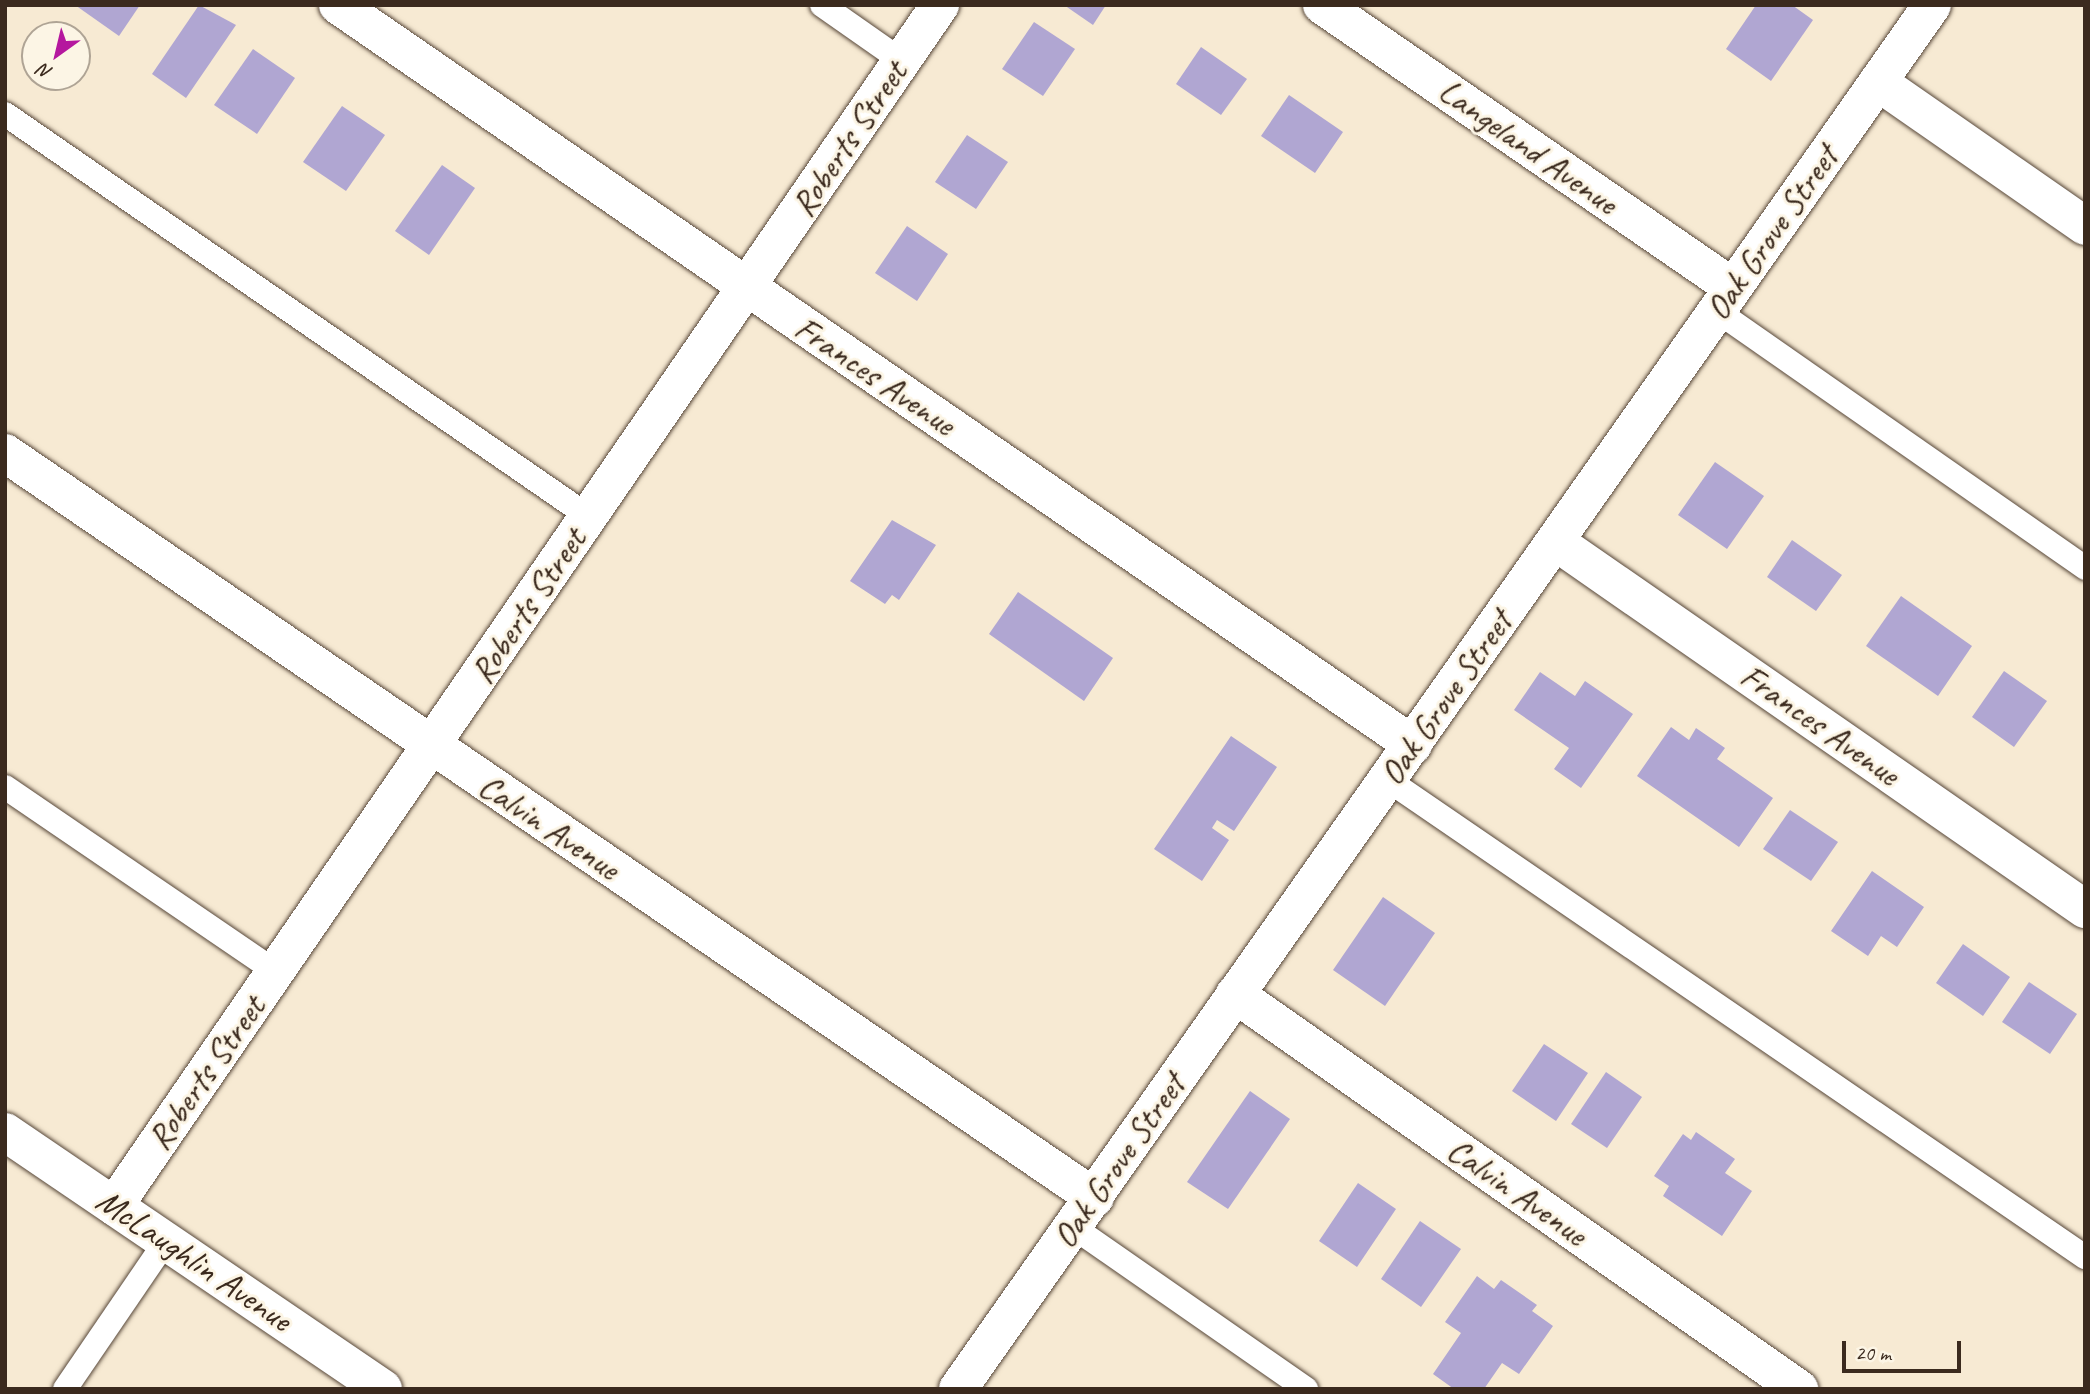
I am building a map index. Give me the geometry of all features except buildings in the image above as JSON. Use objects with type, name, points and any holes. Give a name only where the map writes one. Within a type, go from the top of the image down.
[{"type":"street","name":"Frances Avenue","points":[[338,5],[1413,745]]},
{"type":"street","name":"Roberts Street","points":[[114,1206],[940,5]]},
{"type":"street","name":"Langeland Avenue","points":[[1322,5],[1725,300]]},
{"type":"street","name":"Oak Grove Street","points":[[958,1389],[1932,5]]},
{"type":"street","points":[[1878,82],[2085,226]]},
{"type":"street","name":"Calvin Avenue","points":[[5,453],[431,747],[1084,1212]]},
{"type":"street","name":"Frances Avenue","points":[[1556,542],[2085,909]]},
{"type":"street","name":"Calvin Avenue","points":[[1236,994],[1799,1389]]},
{"type":"street","name":"McLaughlin Avenue","points":[[5,1132],[383,1389]]},
{"type":"lane","points":[[822,5],[902,61]]},
{"type":"lane","points":[[5,114],[588,516]]},
{"type":"lane","points":[[1725,300],[2085,568]]},
{"type":"lane","points":[[1388,780],[2085,1257]]},
{"type":"lane","points":[[5,787],[276,972]]},
{"type":"lane","points":[[1084,1212],[1306,1389]]},
{"type":"lane","points":[[65,1389],[166,1241]]}]
